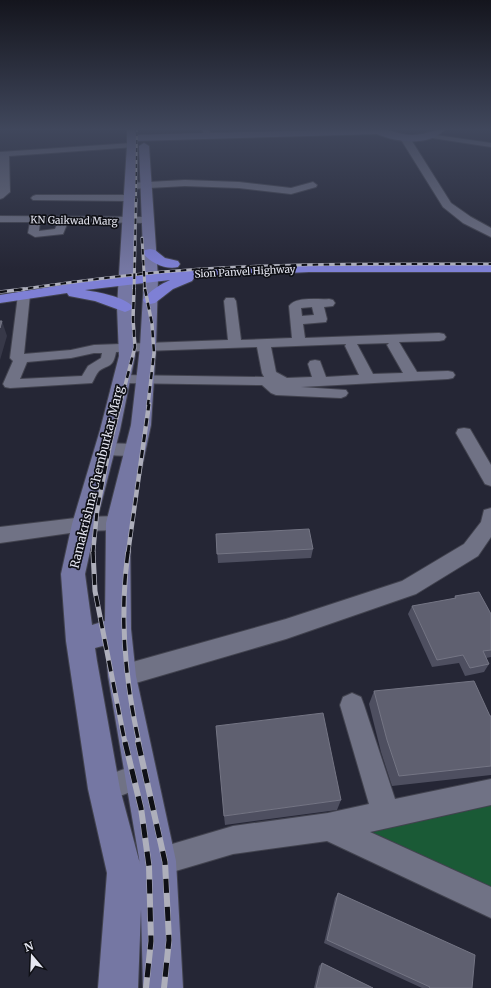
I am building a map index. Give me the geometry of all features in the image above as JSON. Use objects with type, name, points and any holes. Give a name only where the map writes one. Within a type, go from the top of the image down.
[{"type":"highway","name":"Sion Panvel Highway","points":[[151,275],[160,261],[173,264],[295,257],[491,256]]},
{"type":"highway","name":"Sion Panvel Highway","points":[[23,288],[48,291],[126,285],[151,275],[299,269],[491,268]]},
{"type":"highway","points":[[151,275],[168,286],[201,273]]},
{"type":"highway","name":"Sion Panvel Highway","points":[[0,299],[23,288],[126,285]]},
{"type":"highway","points":[[48,291],[86,294],[110,300],[126,285]]},
{"type":"main road","name":"Ramakrishna Chemburkar Marg","points":[[130,176],[126,285],[132,379],[141,425],[118,523],[118,629],[122,676],[140,776],[158,861],[163,988]]},
{"type":"main road","name":"Ramakrishna Chemburkar Marg","points":[[129,348],[151,275],[146,176]]},
{"type":"main road","name":"Ramakrishna Chemburkar Marg","points":[[113,982],[125,873],[104,789],[80,641],[73,574],[84,524],[104,449],[110,430],[132,379]]},
{"type":"main road","points":[[80,641],[118,629]]},
{"type":"street","points":[[429,176],[447,205],[467,220],[491,233]]},
{"type":"street","points":[[0,196],[5,192],[2,177]]},
{"type":"street","points":[[130,186],[185,183],[239,185],[291,191],[313,185]]},
{"type":"street","points":[[36,198],[63,195],[130,198]]},
{"type":"street","name":"KN Gaikwad Marg","points":[[0,219],[36,222],[148,220]]},
{"type":"street","points":[[36,222],[33,233],[35,234],[59,232],[63,222]]},
{"type":"street","points":[[17,358],[23,288]]},
{"type":"street","points":[[230,301],[235,344]]},
{"type":"street","points":[[299,342],[297,320],[321,319],[323,303]]},
{"type":"street","points":[[129,348],[108,359],[104,364],[93,369],[87,380],[10,384],[21,359],[23,358],[72,354],[94,349],[439,337]]},
{"type":"street","points":[[263,343],[269,373],[274,378],[285,382],[448,375]]},
{"type":"street","points":[[394,345],[412,376]]},
{"type":"street","points":[[352,346],[368,378]]},
{"type":"street","points":[[315,364],[320,381]]},
{"type":"street","points":[[132,379],[266,380],[276,390],[341,393]]},
{"type":"street","points":[[464,434],[491,480]]},
{"type":"street","points":[[104,449],[135,450]]},
{"type":"street","points":[[122,676],[286,629],[409,588],[471,550],[490,524],[491,515]]},
{"type":"street","points":[[0,535],[84,524],[118,523]]},
{"type":"street","points":[[352,706],[386,814]]},
{"type":"street","points":[[104,789],[140,776]]},
{"type":"street","points":[[125,873],[158,861],[233,840],[328,826],[491,792]]},
{"type":"street","points":[[328,826],[491,903]]},
{"type":"green space","points":[[491,805],[491,902],[330,840]]},
{"type":"building","points":[[309,529],[313,549],[217,554],[216,534]]},
{"type":"building","points":[[479,592],[491,614],[491,650],[483,651],[489,664],[470,668],[463,655],[437,660],[412,606]]},
{"type":"building","points":[[474,681],[491,716],[491,766],[399,776],[387,740],[374,691]]},
{"type":"building","points":[[323,713],[341,800],[224,816],[216,726]]},
{"type":"building","points":[[338,893],[475,955],[472,988],[429,988],[430,987],[327,940]]},
{"type":"building","points":[[322,963],[373,988],[316,988]]},
{"type":"railway","points":[[136,176],[136,200]]},
{"type":"railway","points":[[134,275],[136,199]]},
{"type":"railway","points":[[142,238],[144,274]]},
{"type":"railway","points":[[144,274],[236,267],[382,264],[491,264]]},
{"type":"railway","points":[[134,275],[144,274]]},
{"type":"railway","points":[[144,274],[145,290]]},
{"type":"railway","points":[[22,289],[134,275]]},
{"type":"railway","points":[[134,275],[134,290]]},
{"type":"railway","points":[[0,292],[22,289]]},
{"type":"railway","points":[[17,290],[22,289]]},
{"type":"railway","points":[[120,405],[135,347],[133,319],[134,289]]},
{"type":"railway","points":[[145,289],[152,324],[154,353],[148,405]]},
{"type":"railway","points":[[93,553],[97,511],[111,439],[120,404]]},
{"type":"railway","points":[[128,553],[149,404]]},
{"type":"railway","points":[[128,552],[124,600],[125,648],[130,696],[139,743]]},
{"type":"railway","points":[[93,553],[95,591],[125,743]]},
{"type":"railway","points":[[125,742],[141,808],[149,866],[151,941],[146,988]]},
{"type":"railway","points":[[138,742],[165,862],[169,940],[164,988]]}]
